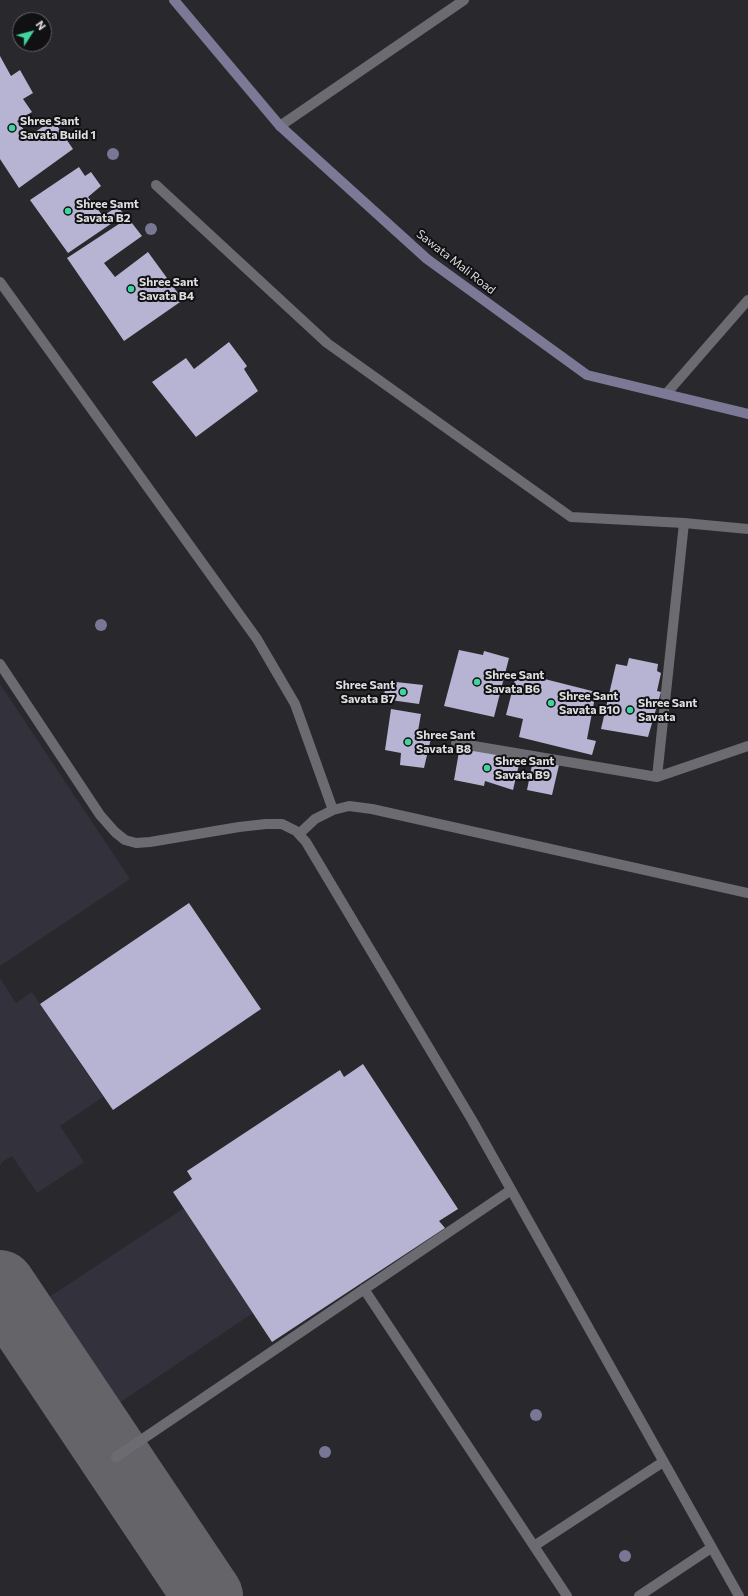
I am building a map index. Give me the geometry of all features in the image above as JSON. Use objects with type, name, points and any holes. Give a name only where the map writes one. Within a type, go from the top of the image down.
[{"type":"street","name":"Sawata Mali Road","points":[[174,0],[280,126],[427,259],[587,375],[748,414]]},
{"type":"street","points":[[280,126],[464,0]]},
{"type":"street","points":[[156,185],[327,343],[571,517],[684,523],[748,529]]},
{"type":"street","points":[[0,282],[257,639],[295,704],[333,810]]},
{"type":"street","points":[[666,394],[748,300]]},
{"type":"street","points":[[657,777],[684,523]]},
{"type":"street","points":[[0,664],[100,815],[115,832],[125,840],[136,843],[150,842],[239,827],[282,824],[296,831],[306,842],[318,859],[472,1120],[738,1596]]},
{"type":"street","points":[[456,743],[657,777],[748,746]]},
{"type":"street","points":[[299,834],[315,819],[333,810],[349,806],[372,808],[748,893]]},
{"type":"street","points":[[116,1457],[511,1190]]},
{"type":"street","points":[[364,1289],[567,1596]]},
{"type":"street","points":[[534,1546],[663,1462]]},
{"type":"street","points":[[639,1596],[711,1548]]},
{"type":"shaded area","points":[[0,684],[130,879],[0,966]]},
{"type":"shaded area","points":[[0,978],[16,1003],[32,992],[103,1097],[60,1126],[84,1162],[37,1193],[12,1156],[2,1162],[0,1166]]},
{"type":"shaded area","points":[[184,1208],[253,1313],[113,1407],[43,1301]]},
{"type":"building","name":"Shree Sant Savata Build 1","points":[[0,56],[11,76],[20,70],[33,93],[23,99],[32,112],[17,121],[29,136],[53,120],[73,149],[19,188],[0,159]]},
{"type":"building","name":"Shree Samt Savata B2","points":[[79,167],[85,176],[91,172],[101,186],[88,197],[103,216],[118,206],[124,215],[68,253],[30,200]]},
{"type":"building","name":"Shree Sant Savata B4","points":[[128,218],[142,236],[104,263],[115,277],[148,252],[183,300],[124,341],[67,258]]},
{"type":"building","points":[[229,342],[247,366],[244,369],[258,391],[196,437],[152,382],[186,358],[194,369]]},
{"type":"building","name":"Shree Sant Savata B6","points":[[459,650],[483,655],[484,651],[509,658],[494,717],[444,706]]},
{"type":"building","name":"Shree Sant Savata","points":[[629,658],[658,664],[657,671],[661,673],[657,691],[661,692],[648,737],[601,729],[616,664],[627,666]]},
{"type":"building","name":"Shree Sant Savata B10","points":[[517,672],[596,692],[587,739],[596,741],[592,755],[519,737],[523,719],[506,715]]},
{"type":"building","name":"Shree Sant Savata B7","points":[[387,681],[423,685],[419,704],[383,699]]},
{"type":"building","name":"Shree Sant Savata B8","points":[[391,709],[421,714],[418,731],[432,734],[424,768],[400,765],[401,753],[385,750]]},
{"type":"building","name":"Shree Sant Savata B9","points":[[460,746],[521,756],[513,790],[485,781],[484,786],[454,780]]},
{"type":"building","points":[[533,760],[559,765],[552,795],[527,790]]},
{"type":"building","points":[[189,903],[261,1009],[113,1110],[40,1004]]},
{"type":"building","points":[[363,1064],[458,1209],[439,1221],[445,1228],[272,1342],[173,1192],[192,1179],[187,1171],[340,1070],[344,1077]]},
{"type":"taxiway","points":[[0,1285],[208,1596]]},
{"type":"place","name":"Shree Sant Savata Build 1","points":[[12,128]]},
{"type":"place","name":"Shree Samt Savata B2","points":[[68,211]]},
{"type":"place","name":"Shree Sant Savata B4","points":[[131,289]]},
{"type":"place","name":"Shree Sant Savata B6","points":[[477,682]]},
{"type":"place","name":"Shree Sant Savata B7","points":[[403,692]]},
{"type":"place","name":"Shree Sant Savata B10","points":[[551,703]]},
{"type":"place","name":"Shree Sant Savata","points":[[630,710]]},
{"type":"place","name":"Shree Sant Savata B8","points":[[408,742]]},
{"type":"place","name":"Shree Sant Savata B9","points":[[487,768]]}]
